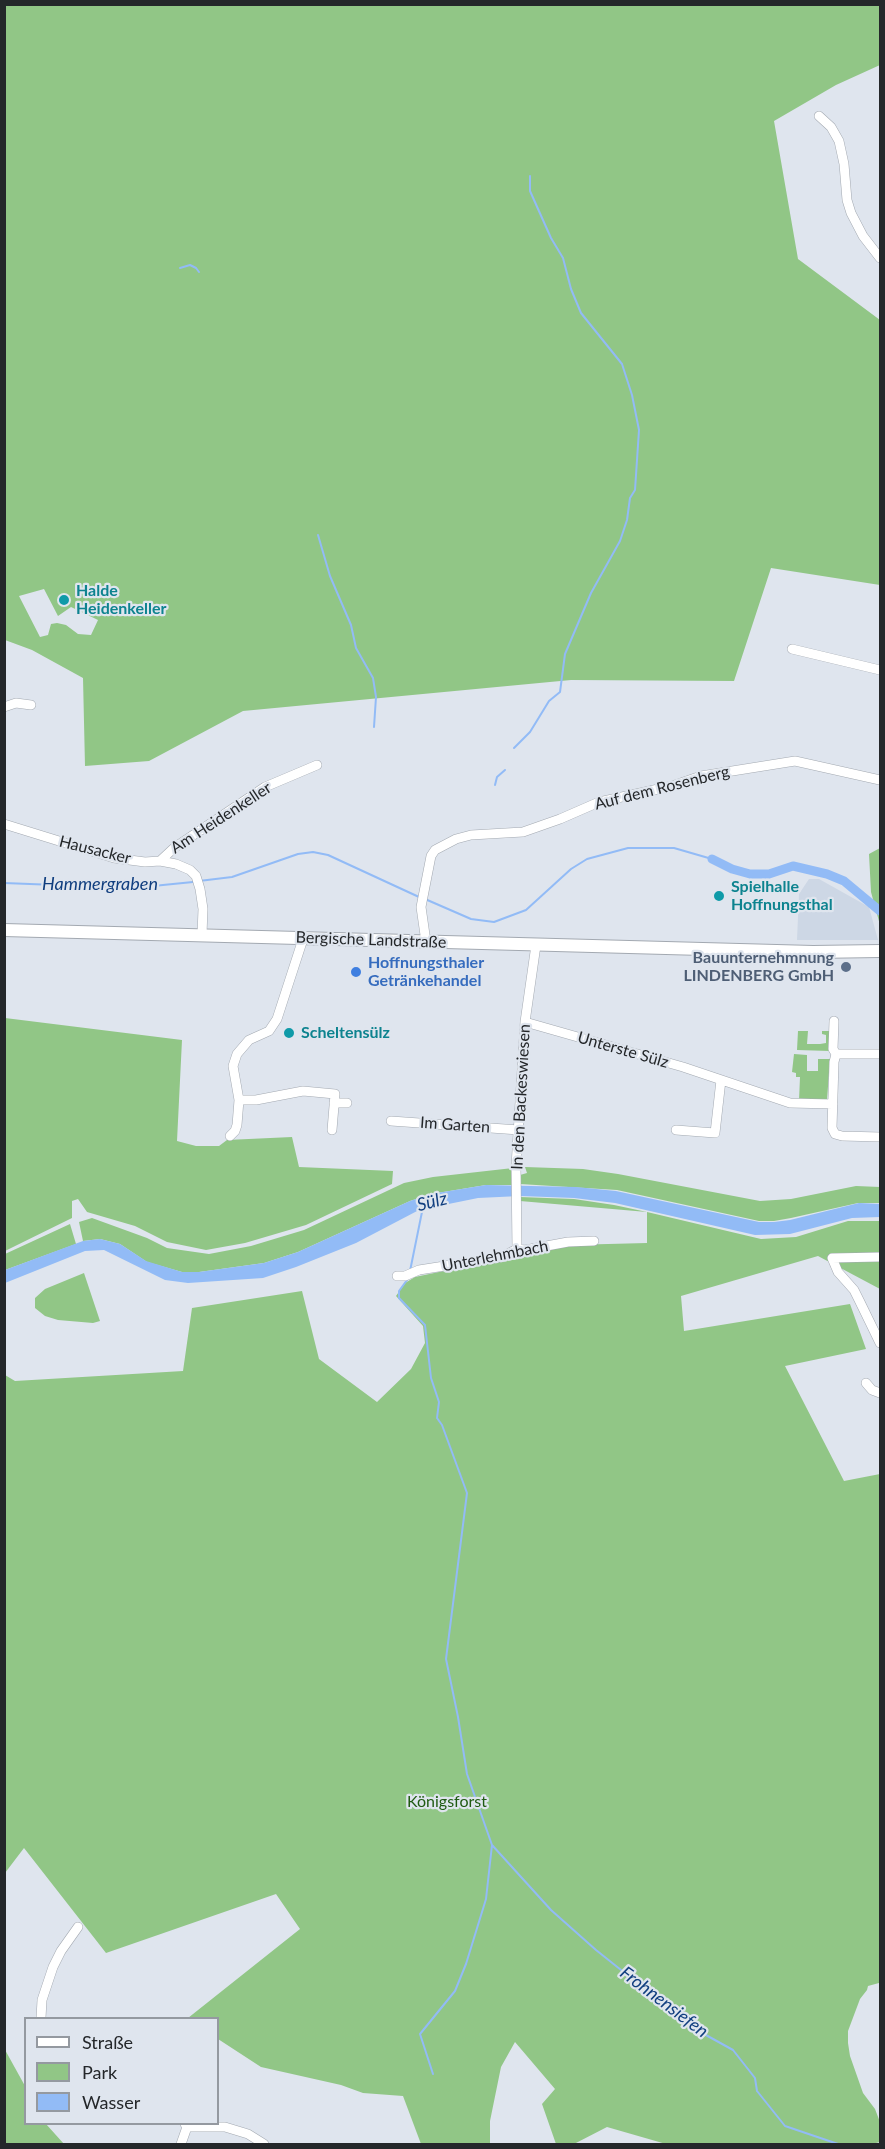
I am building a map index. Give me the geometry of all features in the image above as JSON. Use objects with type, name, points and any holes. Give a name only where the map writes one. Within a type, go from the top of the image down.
[{"type":"main road","name":"Bergische Landstraße","points":[[4,930],[813,952],[880,951]]},
{"type":"street","points":[[819,116],[831,127],[839,141],[844,164],[847,200],[851,213],[862,236],[880,258]]},
{"type":"street","points":[[792,649],[880,670]]},
{"type":"street","points":[[4,707],[16,703],[31,705]]},
{"type":"street","name":"Auf dem Rosenberg","points":[[426,942],[422,898],[431,856],[435,850],[456,839],[471,835],[523,832],[600,802],[672,786],[701,776],[795,761],[880,780]]},
{"type":"street","name":"Am Heidenkeller","points":[[160,861],[174,848],[265,787],[317,765]]},
{"type":"street","name":"Hausacker","points":[[4,824],[114,858],[145,862],[160,861],[183,867],[196,876],[200,889],[203,909],[202,934]]},
{"type":"street","points":[[230,1136],[236,1131],[239,1100],[233,1076],[233,1065],[237,1054],[249,1040],[269,1031],[277,1019],[303,939]]},
{"type":"street","name":"In den Backeswiesen","points":[[517,1250],[516,1168],[525,1023],[536,945]]},
{"type":"street","points":[[834,1021],[833,1049],[836,1054],[832,1128],[835,1134],[880,1137]]},
{"type":"street","name":"Unterste Sülz","points":[[525,1023],[721,1080],[790,1103],[833,1104]]},
{"type":"street","points":[[836,1054],[880,1054]]},
{"type":"street","points":[[676,1130],[715,1133],[721,1080]]},
{"type":"street","points":[[239,1100],[256,1100],[303,1091],[335,1094],[332,1130]]},
{"type":"street","points":[[334,1102],[347,1103]]},
{"type":"street","name":"Im Garten","points":[[391,1121],[519,1130]]},
{"type":"street","name":"Unterlehmbach","points":[[397,1276],[405,1276],[419,1270],[502,1257],[517,1250],[568,1242],[594,1241]]},
{"type":"street","points":[[880,1257],[832,1258],[838,1272],[854,1290],[880,1343]]},
{"type":"street","points":[[866,1383],[880,1394]]},
{"type":"street","points":[[41,2017],[42,2000],[53,1967],[78,1927]]},
{"type":"street","points":[[181,2145],[186,2125],[237,2129],[264,2145]]},
{"type":"shaded area","points":[[809,879],[819,879],[869,907],[878,940],[797,940],[799,894]]},
{"type":"green space","points":[[4,5],[880,5],[880,65],[836,85],[774,121],[798,259],[880,320],[880,585],[771,568],[734,681],[571,680],[243,711],[149,761],[85,766],[83,678],[32,650],[5,640]],"holes":[[[44,589],[58,616],[71,607],[98,620],[91,635],[78,634],[66,625],[57,623],[51,624],[48,635],[40,637],[19,596]]]},
{"type":"green space","points":[[880,848],[880,925],[871,892],[869,854]]},
{"type":"green space","points":[[5,1018],[182,1040],[177,1141],[196,1146],[219,1146],[227,1140],[292,1137],[299,1167],[393,1171],[392,1184],[306,1225],[245,1243],[206,1250],[167,1242],[135,1226],[87,1212],[78,1199],[72,1201],[72,1218],[5,1251]]},
{"type":"green space","points":[[798,1031],[808,1031],[807,1044],[820,1044],[826,1043],[826,1035],[822,1034],[822,1031],[831,1031],[830,1051],[797,1050]]},
{"type":"green space","points":[[794,1054],[807,1055],[807,1071],[818,1071],[818,1059],[830,1059],[827,1100],[799,1101],[800,1077],[796,1077],[796,1073],[792,1072]]},
{"type":"green space","points":[[525,1167],[583,1169],[618,1174],[760,1201],[791,1199],[856,1186],[880,1187],[880,1203],[858,1203],[791,1218],[759,1221],[617,1190],[520,1184],[520,1175],[527,1173]]},
{"type":"green space","points":[[513,1168],[513,1185],[486,1185],[431,1194],[410,1201],[298,1252],[264,1263],[199,1272],[182,1272],[147,1262],[120,1244],[100,1239],[83,1241],[79,1222],[92,1218],[147,1238],[167,1248],[209,1254],[251,1246],[304,1230],[404,1183],[433,1177]]},
{"type":"green space","points":[[520,1197],[574,1199],[647,1212],[520,1201]]},
{"type":"green space","name":"Königsforst","points":[[647,1212],[761,1239],[796,1237],[848,1221],[880,1221],[880,1289],[818,1256],[681,1296],[684,1331],[850,1304],[866,1349],[785,1366],[844,1481],[880,1474],[879,1983],[868,1986],[860,1999],[848,2031],[848,2043],[850,2056],[863,2093],[875,2109],[880,2122],[880,2142],[872,2144],[666,2144],[607,2127],[574,2144],[556,2144],[542,2104],[555,2089],[515,2042],[501,2067],[490,2121],[490,2144],[421,2144],[403,2096],[363,2093],[341,2085],[261,2067],[219,2040],[219,2017],[189,2017],[300,1929],[276,1894],[106,1953],[24,1848],[5,1873],[5,1375],[15,1381],[183,1371],[192,1308],[302,1291],[319,1359],[377,1402],[411,1369],[425,1343],[423,1326],[396,1296],[405,1283],[415,1277],[569,1245],[647,1243]]},
{"type":"green space","points":[[70,1224],[76,1244],[5,1270],[5,1254]]},
{"type":"green space","points":[[84,1273],[100,1321],[93,1323],[58,1320],[45,1316],[35,1308],[35,1298],[45,1289]]},
{"type":"green space","points":[[4,2048],[24,2084],[24,2125],[47,2125],[64,2144],[5,2144]]},
{"type":"water","name":"Sülz","points":[[486,1185],[576,1187],[616,1191],[759,1222],[790,1220],[859,1203],[880,1204],[880,1217],[852,1218],[790,1234],[755,1235],[615,1203],[574,1198],[520,1196],[478,1198],[419,1210],[356,1243],[263,1278],[188,1283],[165,1280],[104,1250],[85,1251],[5,1283],[5,1270],[83,1241],[100,1239],[120,1244],[146,1261],[182,1272],[199,1272],[264,1263],[298,1252],[410,1201],[431,1194]]},
{"type":"waterway","points":[[514,748],[530,732],[549,701],[560,692],[565,654],[591,593],[620,541],[627,520],[630,498],[635,490],[639,430],[632,395],[622,364],[581,313],[571,289],[563,258],[551,238],[530,191],[530,176]]},
{"type":"waterway","points":[[180,268],[190,265],[199,272]]},
{"type":"waterway","points":[[318,535],[330,576],[351,625],[356,648],[373,678],[376,697],[374,727]]},
{"type":"waterway","points":[[495,785],[497,777],[505,770]]},
{"type":"waterway","name":"Hammergraben","points":[[425,899],[471,919],[494,922],[526,910],[571,869],[587,859],[628,848],[674,848],[712,859]]},
{"type":"waterway","points":[[199,881],[232,877],[298,854],[313,852],[328,855],[419,897]]},
{"type":"waterway","name":"Hammergraben","points":[[712,859],[732,869],[750,874],[769,874],[793,866],[827,874],[844,881],[880,911]]},
{"type":"waterway","name":"Hammergraben","points":[[4,883],[133,888],[193,882]]},
{"type":"waterway","name":"Sülz","points":[[410,1271],[423,1207]]},
{"type":"waterway","points":[[407,1280],[399,1291],[399,1298],[425,1325],[431,1378],[439,1402],[437,1418],[442,1425],[467,1493],[446,1659],[467,1774],[492,1845],[486,1899],[466,1964],[455,1991],[420,2034],[433,2074]]},
{"type":"waterway","name":"Frohnensiefen","points":[[492,1845],[551,1910],[596,1950],[695,2029],[733,2050],[755,2078],[757,2091],[785,2126],[838,2144]]},
{"type":"place","name":"Halde Heidenkeller","points":[[64,600]]},
{"type":"place","name":"Spielhalle Hoffnungsthal","points":[[719,896]]},
{"type":"place","name":"Bauunternehmnung LINDENBERG GmbH","points":[[846,967]]},
{"type":"place","name":"Hoffnungsthaler Getränkehandel","points":[[356,972]]},
{"type":"place","name":"Scheltensülz","points":[[289,1033]]}]
